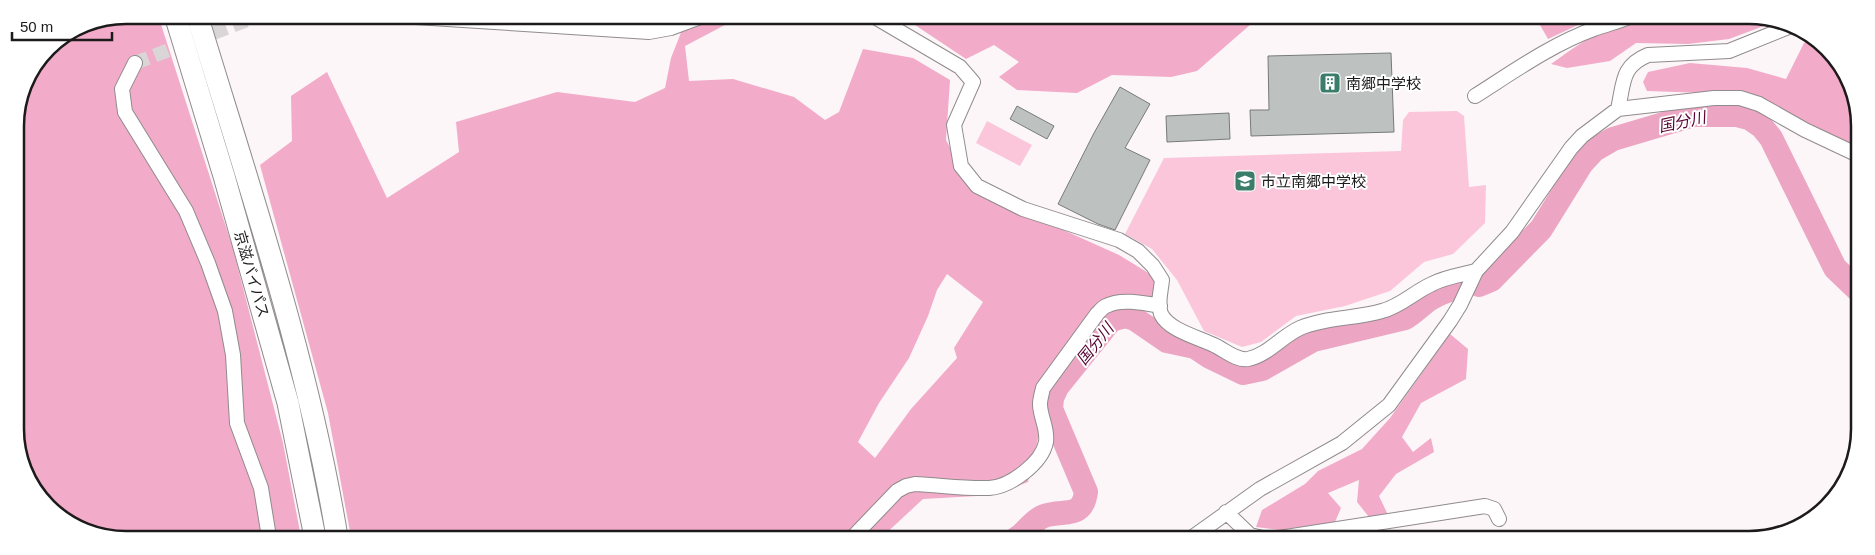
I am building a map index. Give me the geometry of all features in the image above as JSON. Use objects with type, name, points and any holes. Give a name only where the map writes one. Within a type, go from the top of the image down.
[{"type":"highway","name":"京滋バイパス","points":[[178,24],[224,176],[288,404],[314,531]]},
{"type":"highway","name":"京滋バイパス","points":[[200,24],[282,297],[309,398],[336,531]]},
{"type":"street","points":[[524,24],[649,32],[682,24]]},
{"type":"street","points":[[887,24],[960,67],[973,82],[954,125],[961,166],[977,186],[1023,209],[1118,240],[1138,251],[1153,266],[1162,280],[1160,306],[1162,316],[1176,329],[1239,358],[1248,359],[1265,352],[1298,329],[1314,323],[1382,311],[1402,304],[1432,284],[1476,271]]},
{"type":"street","points":[[1475,96],[1529,62],[1593,29],[1608,24]]},
{"type":"street","points":[[1618,109],[1625,76],[1630,66],[1636,60],[1648,55],[1729,51],[1783,29]]},
{"type":"street","points":[[136,63],[122,89],[125,112],[186,211],[208,263],[225,311],[233,355],[237,422],[261,488],[269,531]]},
{"type":"street","points":[[1201,531],[1260,489],[1342,443],[1389,405],[1450,321],[1476,271],[1512,232],[1571,148],[1582,136],[1618,109],[1714,98],[1740,98],[1759,104],[1805,130],[1851,152]]},
{"type":"street","points":[[859,531],[897,491],[906,486],[915,484],[990,488],[1008,482],[1025,472],[1037,459],[1046,443],[1046,431],[1040,403],[1043,388],[1097,314],[1107,305],[1121,303],[1160,306]]},
{"type":"street","points":[[1324,531],[1485,506],[1494,509],[1500,519]]},
{"type":"street","points":[[1226,512],[1247,531]]},
{"type":"shaded area","points":[[119,24],[161,24],[233,249],[283,443],[300,531],[125,531],[99,528],[74,518],[58,506],[49,497],[34,475],[29,462],[24,436],[24,119],[27,99],[37,74],[53,53],[74,37],[86,31]]},
{"type":"shaded area","points":[[697,24],[727,24],[685,46],[689,81],[733,79],[794,97],[825,120],[839,112],[863,49],[913,58],[950,80],[946,140],[972,189],[1119,255],[1155,277],[1153,296],[1147,301],[1105,303],[1036,394],[1039,434],[1028,482],[995,495],[923,499],[889,531],[350,531],[328,413],[260,165],[292,141],[291,96],[327,72],[387,198],[459,152],[456,122],[557,92],[635,102],[665,88],[671,58],[682,30]],"holes":[[[947,274],[983,302],[954,348],[957,358],[911,409],[875,458],[858,442],[879,403],[909,358],[928,316],[937,290]]]},
{"type":"shaded area","points":[[914,24],[1251,24],[1197,71],[1171,77],[1112,75],[1077,93],[1017,90],[999,77],[1019,62],[994,45],[966,59]]},
{"type":"shaded area","points":[[1533,24],[1580,24],[1548,39],[1540,25]]},
{"type":"shaded area","points":[[1630,24],[1766,25],[1729,39],[1688,44],[1636,43],[1610,61],[1567,68],[1551,64],[1581,43],[1615,27]]},
{"type":"shaded area","points":[[1806,41],[1822,53],[1844,86],[1850,112],[1851,146],[1734,94],[1647,91],[1643,82],[1648,72],[1690,63],[1747,68],[1786,79]]},
{"type":"shaded area","points":[[1457,111],[1464,116],[1469,187],[1486,185],[1485,223],[1453,254],[1424,262],[1390,291],[1345,306],[1296,316],[1261,342],[1242,347],[1204,331],[1177,280],[1152,249],[1125,234],[1164,158],[1401,151],[1403,120],[1409,112]]},
{"type":"shaded area","points":[[987,121],[1032,145],[1020,166],[976,143]]},
{"type":"shaded area","points":[[1450,334],[1468,349],[1466,379],[1421,403],[1402,437],[1413,452],[1431,438],[1434,452],[1396,474],[1379,496],[1388,515],[1369,517],[1357,502],[1359,480],[1328,493],[1341,508],[1335,522],[1280,530],[1256,527],[1262,510],[1305,484],[1318,471],[1362,449],[1390,418]]},
{"type":"building","name":"南郷中学校","points":[[1391,53],[1394,132],[1251,136],[1250,110],[1269,110],[1268,56]]},
{"type":"building","points":[[1120,87],[1150,104],[1125,148],[1150,160],[1115,230],[1098,224],[1058,204]]},
{"type":"building","points":[[1017,106],[1054,126],[1047,139],[1010,119]]},
{"type":"building","points":[[1229,113],[1230,139],[1167,142],[1166,116]]},
{"type":"waterway","name":"国分川","points":[[1479,285],[1491,280],[1541,229],[1582,163],[1594,150],[1613,139],[1694,115],[1737,115],[1749,118],[1762,127],[1771,138],[1835,268],[1851,283]]},
{"type":"waterway","name":"国分川","points":[[1026,531],[1040,518],[1051,514],[1071,512],[1081,507],[1084,501],[1086,492],[1051,409],[1052,398],[1057,387],[1111,320],[1126,316],[1135,319],[1167,341],[1195,347],[1210,357],[1243,373],[1262,369],[1313,340],[1405,318],[1433,297],[1459,287]]},
{"type":"tunnel","points":[[135,63],[237,24]]},
{"type":"place","name":"南郷中学校","points":[[1330,83]]},
{"type":"place","name":"市立南郷中学校","points":[[1245,181]]}]
